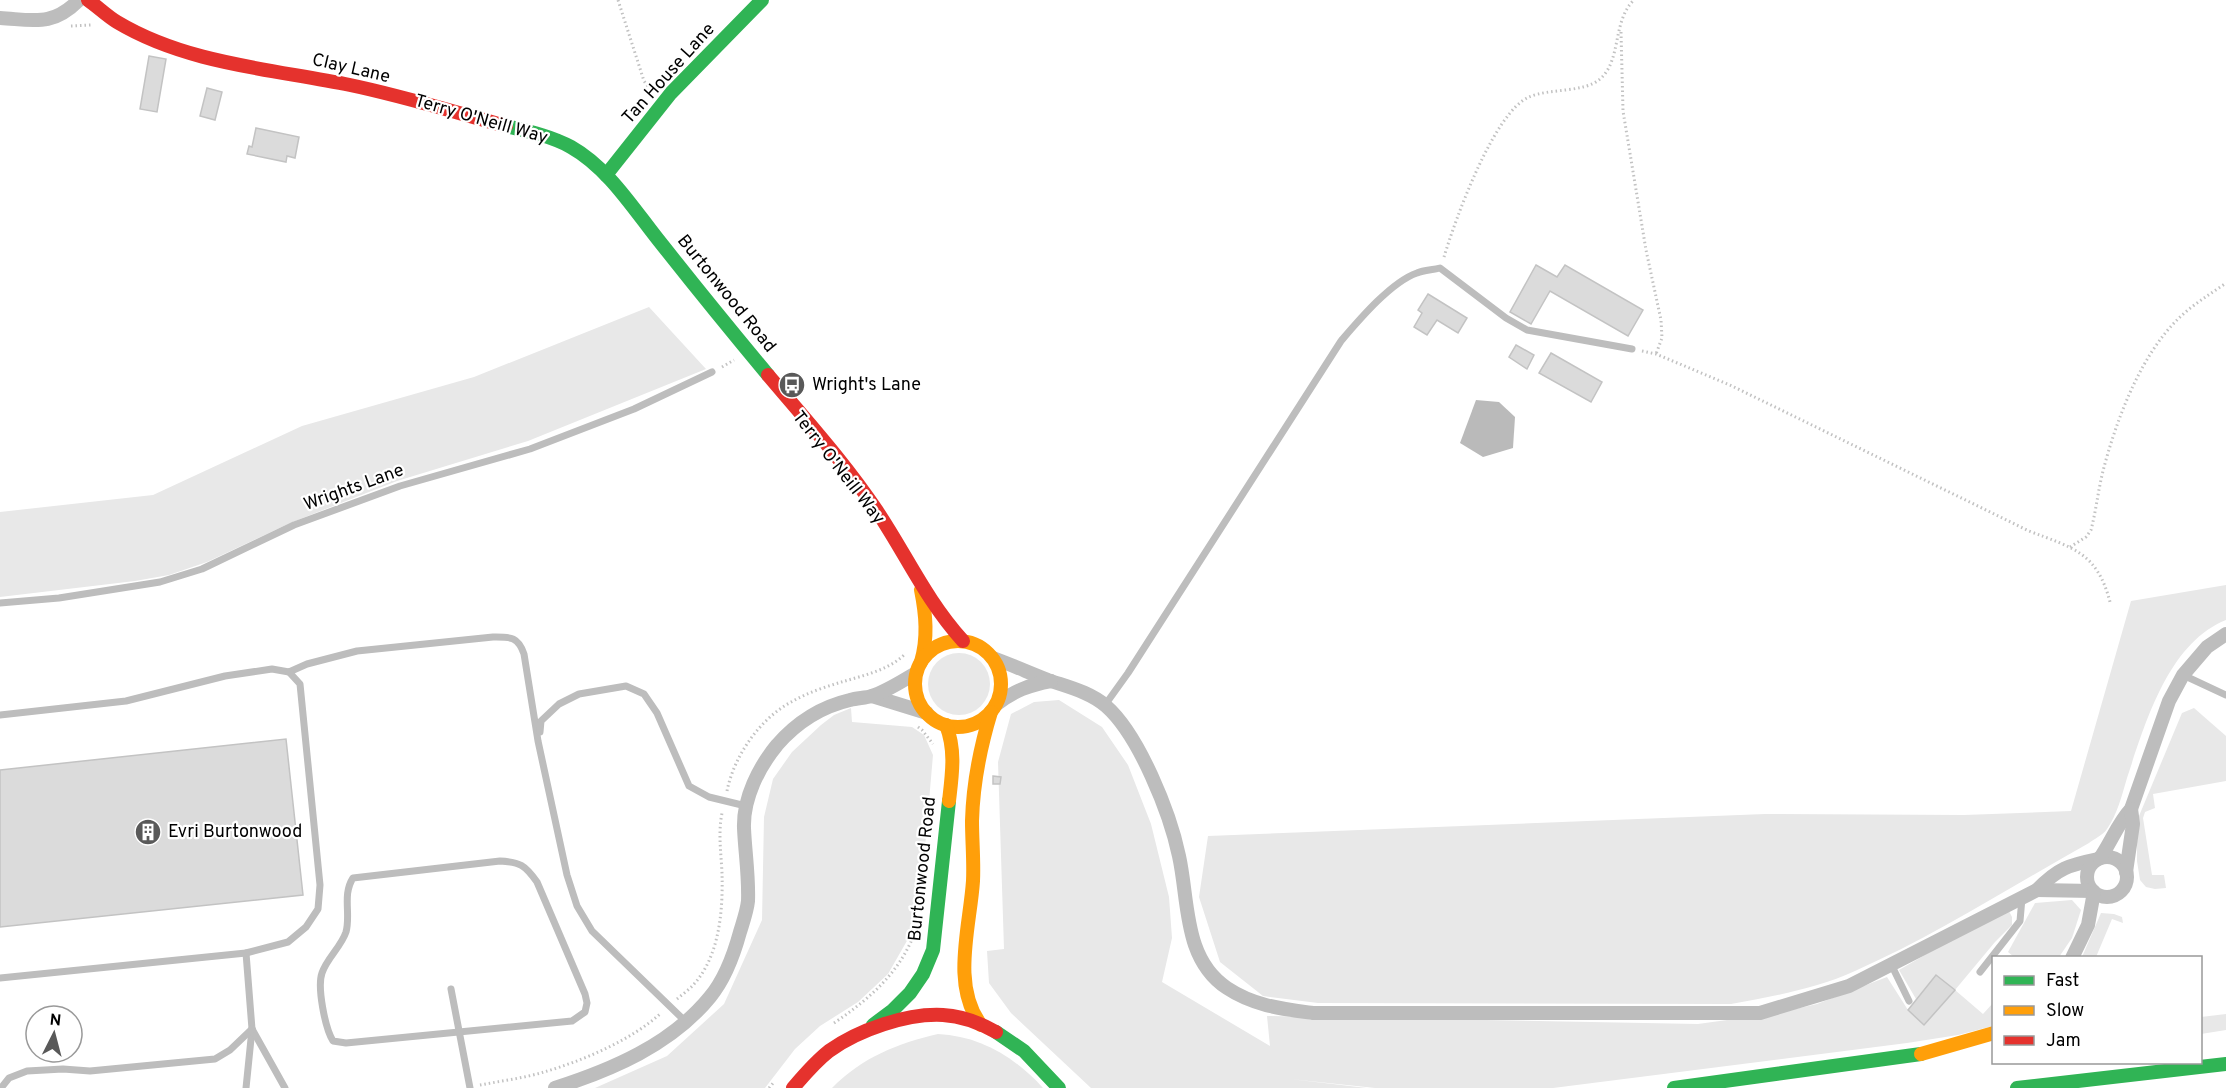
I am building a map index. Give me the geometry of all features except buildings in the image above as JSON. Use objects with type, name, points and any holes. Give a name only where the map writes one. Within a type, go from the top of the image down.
[{"type":"main road","name":"Clay Lane","points":[[88,0],[119,24],[140,35],[194,55],[358,87],[545,136],[570,146],[606,175]]},
{"type":"main road","name":"Tan House Lane","points":[[606,175],[662,105],[762,0]]},
{"type":"main road","name":"Burtonwood Road","points":[[606,175],[703,297],[820,437],[876,511],[945,621],[963,641]]},
{"type":"main road","name":"Burtonwood Road","points":[[919,667],[925,651],[926,629],[920,583]]},
{"type":"main road","points":[[981,1025],[968,998],[965,975],[973,880],[972,832],[977,766],[983,735],[1001,693],[1002,681],[993,658],[985,649],[975,644],[951,641],[929,652],[919,667],[917,694],[927,713],[945,725],[959,727],[972,724],[994,708]]},
{"type":"main road","name":"Burtonwood Road","points":[[868,1029],[890,1014],[915,991],[929,964],[933,950],[943,873],[953,760],[951,737],[945,725]]},
{"type":"main road","points":[[793,1088],[815,1063],[832,1049],[868,1029],[917,1018],[945,1015],[981,1025],[1028,1054],[1052,1077],[1059,1088]]},
{"type":"main road","points":[[1674,1088],[1920,1054],[1992,1034]]},
{"type":"main road","points":[[2018,1088],[2226,1064]]},
{"type":"main road","points":[[2184,1083],[2226,1076]]},
{"type":"street","points":[[0,18],[49,20],[65,13],[78,0]]},
{"type":"street","points":[[2131,809],[2133,824],[2125,885],[2116,895],[2104,897],[2094,892],[2089,886],[2087,874],[2114,837],[2122,818],[2131,809],[2169,701],[2183,675],[2207,647],[2226,634]]},
{"type":"street","points":[[993,658],[1090,695],[1105,705],[1119,719],[1132,740],[1160,798],[1179,852],[1194,943],[1202,959],[1226,988],[1262,1006],[1313,1013],[1760,1013],[1849,986],[2037,890],[2051,875],[2072,864],[2107,857],[2119,861],[2126,872]]},
{"type":"street","points":[[555,1088],[613,1067],[637,1055],[685,1021],[711,997],[734,956],[748,904],[744,826],[746,807],[753,784],[765,762],[789,732],[805,719],[825,708],[873,696],[919,667]]},
{"type":"street","points":[[994,708],[1014,692],[1051,681]]},
{"type":"street","points":[[873,696],[927,713]]},
{"type":"street","points":[[2037,890],[2094,892]]},
{"type":"street","points":[[2072,956],[2088,925],[2094,892]]},
{"type":"lane","points":[[1105,705],[1128,674],[1341,341],[1378,302],[1399,284],[1416,273],[1440,268],[1506,318],[1527,330],[1632,349]]},
{"type":"lane","name":"Wrights Lane","points":[[0,603],[59,598],[160,582],[202,569],[294,525],[399,486],[531,449],[634,408],[712,372]]},
{"type":"lane","points":[[0,715],[126,701],[225,676],[272,669],[290,672],[307,664],[357,651],[493,637],[511,638],[521,644],[524,654],[538,741],[567,875],[577,906],[592,932],[685,1021]]},
{"type":"lane","points":[[0,978],[246,952],[288,942],[306,927],[318,909],[320,885],[300,684],[290,672]]},
{"type":"lane","points":[[2183,675],[2226,695]]},
{"type":"lane","points":[[538,741],[541,721],[559,704],[579,694],[626,686],[644,694],[657,713],[688,786],[709,797],[746,807]]},
{"type":"lane","points":[[516,861],[528,869],[537,882],[585,994],[587,1003],[585,1012],[572,1021],[458,1032],[346,1043],[333,1041],[327,1031],[320,982],[322,972],[345,935],[349,917],[348,886],[353,878],[516,861]]},
{"type":"lane","points":[[1993,956],[2020,921],[2022,898]]},
{"type":"lane","points":[[246,952],[252,1029],[246,1088]]},
{"type":"lane","points":[[1980,972],[1992,957]]},
{"type":"lane","points":[[1891,964],[1909,1001]]},
{"type":"lane","points":[[451,989],[470,1088]]},
{"type":"lane","points":[[1,1088],[9,1078],[27,1071],[63,1069],[90,1071],[214,1059],[230,1050],[252,1029]]},
{"type":"lane","points":[[252,1029],[285,1088]]},
{"type":"path","points":[[618,0],[644,81],[662,105]]},
{"type":"path","points":[[1440,268],[1450,236],[1474,178],[1511,110],[1525,99],[1540,93],[1585,87],[1599,81],[1612,59],[1625,12],[1634,0]]},
{"type":"path","points":[[63,27],[84,24],[97,26]]},
{"type":"path","points":[[1621,24],[1623,111],[1646,250],[1661,320],[1662,338],[1656,354]]},
{"type":"path","points":[[2070,547],[2091,530],[2103,471],[2120,418],[2143,368],[2177,320],[2226,284]]},
{"type":"path","points":[[1632,349],[1656,354],[1732,386],[2029,531],[2070,547],[2091,561],[2106,588],[2110,602]]},
{"type":"path","points":[[912,724],[930,739],[935,750]]},
{"type":"path","points":[[695,983],[709,961],[718,933],[723,905],[720,823]]},
{"type":"path","points":[[826,1028],[862,1004],[883,985],[898,966],[914,936],[920,916]]},
{"type":"path","points":[[484,1084],[545,1072],[597,1052],[648,1025]]},
{"type":"path","points":[[769,1088],[777,1077]]},
{"type":"shaded area","points":[[649,307],[706,369],[528,441],[397,481],[290,523],[207,562],[169,575],[0,597],[0,512],[153,495],[302,426],[474,377]]},
{"type":"shaded area","points":[[1476,400],[1499,402],[1515,417],[1513,448],[1483,457],[1460,443]]},
{"type":"shaded area","points":[[2226,585],[2226,620],[2206,631],[2174,666],[2151,710],[2111,823],[2101,835],[1944,926],[1885,957],[1825,983],[1731,1004],[1318,1003],[1263,996],[1220,962],[1199,897],[1208,836],[1765,814],[1964,815],[2071,811],[2131,601]]},
{"type":"shaded area","points":[[953,653],[965,653],[981,662],[988,672],[990,684],[988,696],[981,706],[965,715],[953,715],[942,710],[933,701],[928,690],[928,678],[933,667],[942,658]]},
{"type":"shaded area","points":[[1059,700],[1102,727],[1128,765],[1151,824],[1169,897],[1172,938],[1162,982],[1270,1046],[1267,1016],[1698,1024],[1778,1013],[1817,1004],[1887,977],[1908,1010],[1924,1025],[1955,990],[1983,1014],[1992,1004],[1992,1026],[1958,1035],[1907,1043],[1553,1088],[1375,1088],[1290,1079],[1367,1088],[1091,1088],[1011,1013],[989,983],[987,951],[1004,949],[998,762],[1011,714],[1034,702]]},
{"type":"shaded area","points":[[851,708],[852,722],[912,727],[924,735],[933,755],[921,894],[912,932],[888,974],[858,1002],[820,1026],[795,1049],[765,1088],[595,1088],[667,1056],[724,1004],[762,920],[764,817],[773,779],[792,752],[821,725],[834,715]]},
{"type":"shaded area","points":[[2194,708],[2226,736],[2226,781],[2153,794],[2155,808],[2145,812],[2143,818],[2152,875],[2164,875],[2166,888],[2146,887],[2140,880],[2137,861],[2139,816],[2182,713]]},
{"type":"shaded area","points":[[2072,900],[2081,910],[2072,938],[2060,956],[2013,956],[2008,952],[2035,903]]},
{"type":"shaded area","points":[[2001,911],[2009,911],[2012,925],[1955,990],[1936,975],[1916,999],[1899,970]]},
{"type":"shaded area","points":[[2101,913],[2122,917],[2123,923],[2112,919],[2096,956],[2082,956]]},
{"type":"shaded area","points":[[2226,1014],[2226,1030],[2202,1034],[2202,1017]]},
{"type":"shaded area","points":[[938,1034],[968,1039],[996,1050],[1021,1067],[1043,1088],[832,1088],[855,1068],[881,1053]]},
{"type":"traffic: fast","points":[[606,175],[671,93],[762,0]]},
{"type":"traffic: fast","points":[[506,126],[563,143],[598,167],[622,192],[768,375]]},
{"type":"traffic: fast","points":[[873,1025],[910,993],[923,974],[933,950],[949,801]]},
{"type":"traffic: fast","points":[[996,1032],[1024,1051],[1059,1088]]},
{"type":"traffic: fast","points":[[1674,1088],[1921,1054]]},
{"type":"traffic: fast","points":[[2017,1088],[2226,1064]]},
{"type":"traffic: slow","points":[[921,590],[926,626],[921,662]]},
{"type":"traffic: slow","points":[[958,641],[982,648],[994,660],[1001,684],[994,708],[982,720],[958,727],[934,720],[922,708],[915,684],[922,660],[934,648],[958,641]]},
{"type":"traffic: slow","points":[[981,1025],[972,1009],[964,974],[973,881],[974,793],[980,753],[991,712]]},
{"type":"traffic: slow","points":[[946,725],[952,753],[949,801]]},
{"type":"traffic: slow","points":[[1921,1054],[1992,1034]]},
{"type":"traffic: jam","points":[[88,0],[113,20],[144,36],[201,56],[370,89],[506,126]]},
{"type":"traffic: jam","points":[[768,375],[865,493],[927,594],[963,641]]},
{"type":"traffic: jam","points":[[793,1088],[829,1051],[854,1036],[883,1024],[914,1017],[943,1015],[971,1020],[996,1032]]},
{"type":"place","name":"Wright's Lane","points":[[792,385]]},
{"type":"place","name":"Evri Burtonwood","points":[[148,832]]}]
